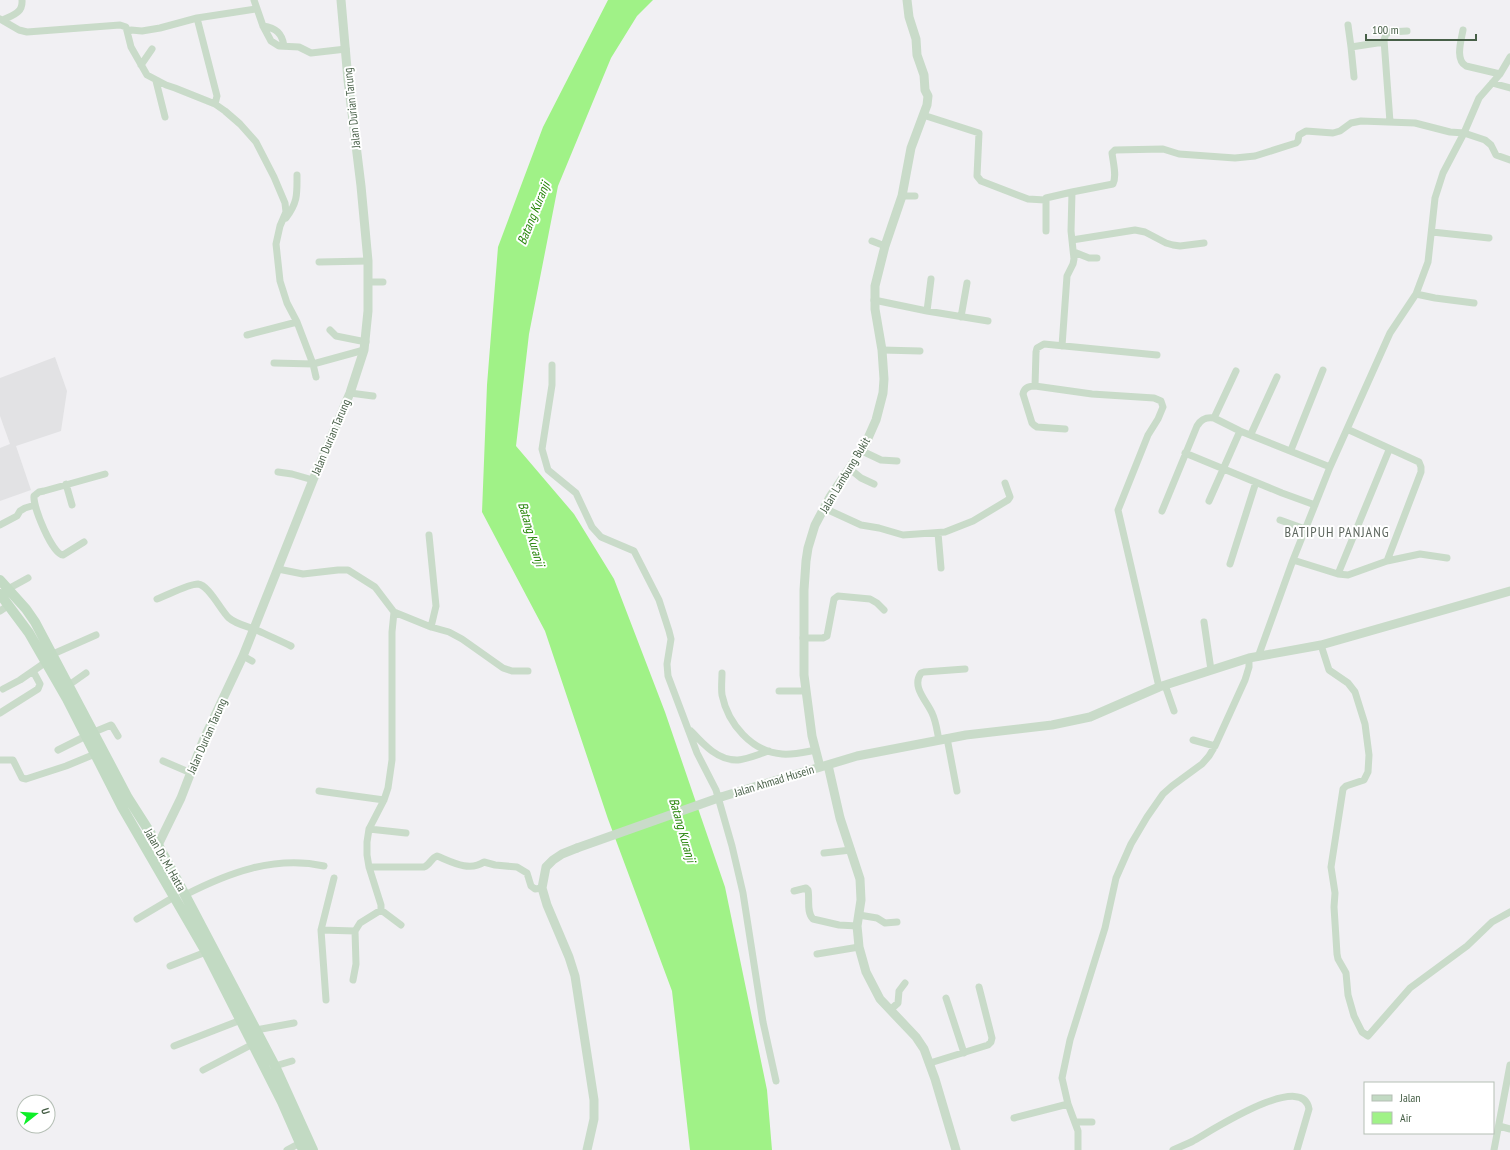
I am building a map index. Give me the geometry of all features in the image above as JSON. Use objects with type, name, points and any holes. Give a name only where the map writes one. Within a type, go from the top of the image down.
[{"type":"main road","name":"Jalan Dr. M. Hatta","points":[[0,580],[9,605],[30,633],[90,734],[95,754],[128,798],[158,845],[185,895],[256,1030],[302,1147]]},
{"type":"main road","name":"Jalan Dr. M. Hatta","points":[[4,592],[35,622],[53,654],[148,854],[206,952],[253,1044],[271,1066],[313,1150]]},
{"type":"street","points":[[2,20],[21,10],[23,6],[22,0]]},
{"type":"street","points":[[254,0],[263,26],[271,41],[279,46],[299,47],[311,53],[346,49]]},
{"type":"street","name":"Jalan Durian Tarung","points":[[158,845],[174,816],[203,741],[243,656],[313,480],[350,393],[365,346],[369,282],[368,261],[341,0]]},
{"type":"street","name":"Jalan Lambung Bukit","points":[[907,0],[909,17],[916,39],[917,55],[924,75],[925,90],[928,96],[927,104],[911,148],[902,196],[885,246],[875,286],[874,300],[882,350],[884,379],[883,393],[876,420],[862,451],[824,508],[815,525],[808,548],[804,590],[804,675],[812,736],[816,750],[824,766],[860,879],[861,900],[857,926],[859,947],[866,972],[880,999],[916,1037],[924,1049],[930,1063],[956,1150]]},
{"type":"street","points":[[128,32],[131,30],[142,31],[160,28],[197,18],[256,9]]},
{"type":"street","points":[[197,18],[217,96],[215,104]]},
{"type":"street","points":[[2,20],[20,30],[27,32],[120,25],[126,27],[131,48],[147,75],[156,81],[215,104],[226,111],[256,142],[274,177],[285,203],[286,212],[280,226],[276,244],[280,282],[287,303],[313,364],[316,378]]},
{"type":"street","points":[[1348,25],[1354,77]]},
{"type":"street","points":[[263,26],[277,31],[283,40],[284,46]]},
{"type":"street","points":[[1462,30],[1460,57],[1462,63],[1466,66],[1500,74]]},
{"type":"street","points":[[1390,122],[1384,42],[1386,34],[1390,32],[1407,31]]},
{"type":"street","points":[[1351,46],[1384,42]]},
{"type":"street","points":[[141,65],[152,49]]},
{"type":"street","points":[[1078,1150],[1078,1131],[1062,1083],[1070,1040],[1105,928],[1116,878],[1147,817],[1163,794],[1202,764],[1215,746],[1245,680],[1330,467],[1390,333],[1416,294],[1428,262],[1433,212],[1438,186],[1479,98],[1500,74],[1510,57]]},
{"type":"street","points":[[156,81],[165,117]]},
{"type":"street","points":[[1492,83],[1510,88]]},
{"type":"street","points":[[923,115],[979,133],[977,176],[981,181],[1028,199],[1045,200],[1049,197],[1113,184],[1114,175],[1112,153],[1114,150],[1163,149],[1189,155],[1236,158],[1266,153],[1296,144],[1300,133],[1306,131],[1334,133],[1356,122],[1415,122],[1450,132],[1464,133],[1485,140],[1491,146],[1496,155],[1510,160]]},
{"type":"street","points":[[280,226],[296,203],[298,195],[297,175]]},
{"type":"street","points":[[1062,346],[1067,276],[1073,264],[1074,252],[1071,231],[1072,192]]},
{"type":"street","points":[[902,196],[915,196]]},
{"type":"street","points":[[1045,200],[1046,231]]},
{"type":"street","points":[[1072,240],[1134,230],[1145,232],[1173,245],[1180,246],[1204,243]]},
{"type":"street","points":[[1432,232],[1489,238]]},
{"type":"street","points":[[872,241],[885,246]]},
{"type":"street","points":[[1074,252],[1089,258],[1097,258]]},
{"type":"street","points":[[319,262],[368,261]]},
{"type":"street","points":[[927,311],[931,279]]},
{"type":"street","points":[[369,282],[383,282]]},
{"type":"street","points":[[961,317],[967,283]]},
{"type":"street","points":[[1416,294],[1474,303]]},
{"type":"street","points":[[874,300],[927,311],[988,321]]},
{"type":"street","points":[[247,335],[296,322]]},
{"type":"street","points":[[330,330],[336,336],[365,346]]},
{"type":"street","points":[[1034,386],[1037,348],[1044,344],[1157,355]]},
{"type":"street","points":[[274,363],[313,364],[365,346]]},
{"type":"street","points":[[882,350],[920,351]]},
{"type":"street","points":[[552,366],[552,386],[542,449],[548,470],[576,492],[592,527],[601,537],[634,551],[659,600],[671,638],[667,664],[668,676],[704,768],[716,790],[732,846],[744,900],[763,1022],[776,1081]]},
{"type":"street","points":[[1291,450],[1323,370]]},
{"type":"street","points":[[1214,418],[1236,372]]},
{"type":"street","points":[[1251,434],[1277,377]]},
{"type":"street","points":[[1065,429],[1037,427],[1032,423],[1023,394],[1027,388],[1034,386],[1092,394],[1154,398],[1160,400],[1162,403],[1163,406],[1158,419],[1151,433],[1148,435],[1118,510],[1162,686],[1174,711]]},
{"type":"street","points":[[350,393],[373,396]]},
{"type":"street","points":[[1162,511],[1185,453],[1200,422],[1209,417],[1330,467]]},
{"type":"street","points":[[1347,429],[1389,450],[1419,462],[1421,467],[1421,472],[1387,561]]},
{"type":"street","points":[[1209,501],[1240,431]]},
{"type":"street","points":[[1338,574],[1389,450]]},
{"type":"street","points":[[862,451],[881,460],[897,461]]},
{"type":"street","points":[[1185,453],[1282,493],[1316,505]]},
{"type":"street","points":[[850,469],[861,478],[874,484]]},
{"type":"street","points":[[278,472],[313,480]]},
{"type":"street","points":[[84,542],[63,555],[58,554],[46,533],[35,505],[34,496],[39,492],[105,474]]},
{"type":"street","points":[[1230,564],[1256,482]]},
{"type":"street","points":[[824,508],[861,525],[879,528],[902,535],[938,533],[945,532],[973,521],[1008,500],[1010,497],[1004,483]]},
{"type":"street","points":[[66,484],[72,505]]},
{"type":"street","points":[[0,525],[17,516],[20,511],[25,508],[35,505]]},
{"type":"street","points":[[1280,520],[1305,529]]},
{"type":"street","points":[[938,533],[941,568]]},
{"type":"street","points":[[429,536],[436,606],[431,627]]},
{"type":"street","points":[[1293,560],[1338,574],[1348,575],[1387,561],[1420,554],[1447,558]]},
{"type":"street","points":[[278,569],[303,574],[348,570],[375,588],[394,612],[431,627],[449,632],[462,639],[503,668],[512,671],[528,671]]},
{"type":"street","points":[[4,592],[28,578]]},
{"type":"street","points":[[157,599],[190,586],[198,584],[202,585],[207,589],[229,618],[237,623],[291,646]]},
{"type":"street","name":"Jalan Ahmad Husein","points":[[542,888],[546,867],[562,854],[721,797],[856,756],[943,739],[1052,725],[1090,718],[1162,686],[1254,657],[1321,645],[1510,592]]},
{"type":"street","points":[[803,638],[823,638],[827,636],[834,599],[838,596],[870,599],[884,610]]},
{"type":"street","points":[[0,611],[9,605]]},
{"type":"street","points":[[381,910],[381,904],[369,867],[367,849],[370,829],[388,788],[392,760],[391,667],[394,612]]},
{"type":"street","points":[[1204,622],[1211,670]]},
{"type":"street","points":[[53,654],[96,635]]},
{"type":"street","points":[[1321,645],[1329,670],[1348,683],[1355,692],[1365,724],[1369,755],[1368,772],[1364,780],[1346,786],[1343,789],[1331,867],[1335,893],[1334,907],[1337,954],[1338,959],[1346,973],[1348,995],[1354,1016],[1362,1032],[1368,1036],[1410,988],[1467,946],[1492,922],[1510,912]]},
{"type":"street","points":[[243,656],[252,661]]},
{"type":"street","points":[[3,689],[46,662]]},
{"type":"street","points":[[956,791],[943,739],[933,714],[920,691],[919,676],[924,672],[965,669]]},
{"type":"street","points":[[0,713],[38,689],[40,684],[33,671]]},
{"type":"street","points":[[69,685],[86,673]]},
{"type":"street","points":[[722,673],[722,696],[731,717],[740,733],[753,744],[769,751],[781,754],[798,754],[816,750]]},
{"type":"street","points":[[779,691],[806,691]]},
{"type":"street","points":[[58,750],[111,725],[118,736]]},
{"type":"street","points":[[688,728],[707,748],[726,759],[740,760],[769,751]]},
{"type":"street","points":[[1193,740],[1215,746]]},
{"type":"street","points":[[0,760],[13,760],[22,778],[26,779],[66,766],[95,754]]},
{"type":"street","points":[[163,761],[191,773]]},
{"type":"street","points":[[319,791],[384,800]]},
{"type":"street","points":[[370,829],[406,833]]},
{"type":"street","points":[[824,853],[851,850]]},
{"type":"street","points":[[369,867],[424,868],[428,866],[434,857],[437,856],[465,867],[479,865],[484,862],[495,865],[518,867],[527,873],[531,886],[535,889],[542,888],[546,905],[569,958],[575,976],[594,1100],[594,1119],[587,1150]]},
{"type":"street","points":[[185,895],[218,879],[274,863],[308,862],[324,866]]},
{"type":"street","points":[[326,1000],[321,930],[334,878]]},
{"type":"street","points":[[794,891],[806,888],[808,890],[809,910],[813,919],[834,924],[857,926]]},
{"type":"street","points":[[137,919],[174,897]]},
{"type":"street","points":[[381,910],[401,925]]},
{"type":"street","points":[[353,980],[356,964],[355,931],[360,923],[381,910]]},
{"type":"street","points":[[859,915],[877,918],[885,923],[897,922]]},
{"type":"street","points":[[321,930],[355,931]]},
{"type":"street","points":[[817,954],[859,947]]},
{"type":"street","points":[[170,966],[206,952]]},
{"type":"street","points":[[890,1010],[898,1003],[899,991],[905,983]]},
{"type":"street","points":[[930,1063],[988,1045],[991,1040],[979,987]]},
{"type":"street","points":[[946,998],[964,1053]]},
{"type":"street","points":[[174,1046],[241,1020]]},
{"type":"street","points":[[256,1030],[294,1023]]},
{"type":"street","points":[[203,1070],[253,1044]]},
{"type":"street","points":[[271,1066],[292,1061]]},
{"type":"street","points":[[1494,1150],[1510,1065]]},
{"type":"street","points":[[1173,1150],[1193,1141],[1238,1114],[1271,1100],[1295,1096],[1304,1100],[1308,1104],[1309,1109],[1297,1150]]},
{"type":"street","points":[[1014,1118],[1068,1104]]},
{"type":"street","points":[[1075,1122],[1092,1122]]},
{"type":"street","points":[[1499,1126],[1510,1129]]},
{"type":"street","points":[[287,1150],[302,1147]]},
{"type":"shaded area","points":[[55,357],[67,391],[61,431],[16,446],[31,490],[0,501],[0,448],[10,444],[0,416],[0,378]]},
{"type":"water","name":"Batang Kuranji","points":[[608,0],[653,0],[637,16],[611,58],[558,186],[529,334],[516,446],[574,514],[614,579],[665,712],[725,887],[767,1090],[772,1150],[690,1150],[672,991],[608,819],[545,631],[482,512],[487,385],[498,247],[543,127]]},
{"type":"district","name":"BATIPUH PANJANG","points":[[1337,532]]}]
